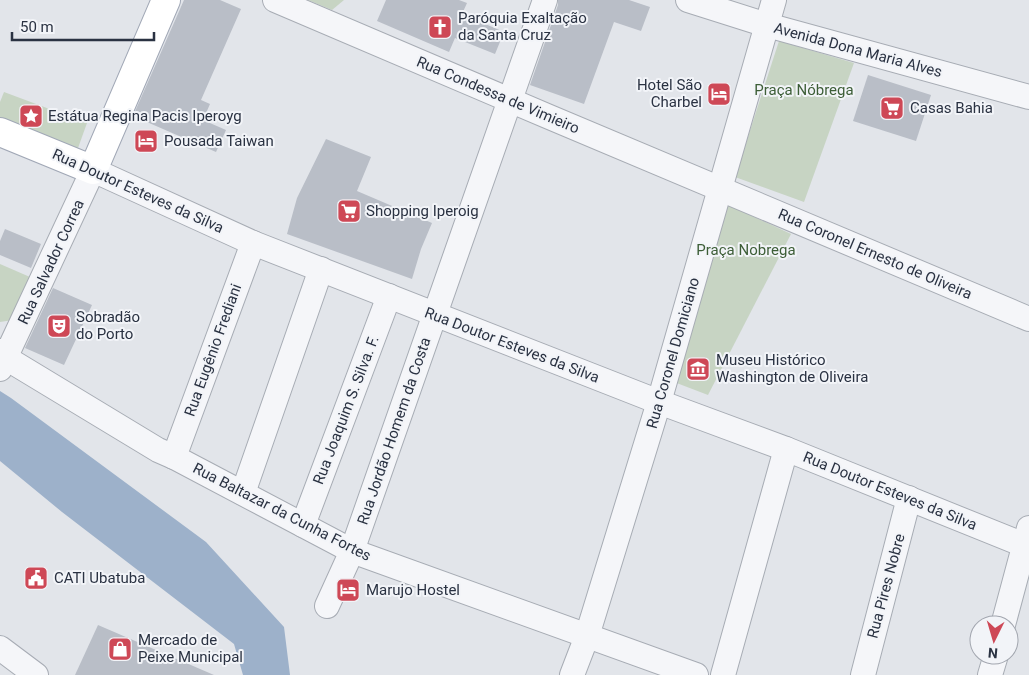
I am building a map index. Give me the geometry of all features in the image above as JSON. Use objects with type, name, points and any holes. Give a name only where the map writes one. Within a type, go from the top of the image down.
[{"type":"main road","name":"Rua Salvador Correa","points":[[93,170],[166,0]]},
{"type":"main road","name":"Rua Doutor Esteves da Silva","points":[[0,132],[93,170]]},
{"type":"street","name":"Rua Condessa de Vimieiro","points":[[275,0],[720,188]]},
{"type":"street","name":"Rua Jordão Homem da Costa","points":[[327,606],[352,551],[545,0]]},
{"type":"street","name":"Avenida Dona Maria Alves","points":[[688,0],[767,25],[1029,97]]},
{"type":"street","name":"Rua Coronel Domiciano","points":[[572,675],[587,636],[660,402],[774,0]]},
{"type":"street","name":"Rua Doutor Esteves da Silva","points":[[93,170],[253,243],[321,270],[909,498],[1027,540]]},
{"type":"street","name":"Rua Salvador Correa","points":[[2,361],[93,170]]},
{"type":"street","name":"Rua Coronel Ernesto de Oliveira","points":[[720,188],[1029,319]]},
{"type":"street","name":"Rua Eugênio Frediani","points":[[174,457],[253,243]]},
{"type":"street","points":[[242,493],[321,270]]},
{"type":"street","name":"Rua Joaquim S. Silva. F.","points":[[302,525],[389,296]]},
{"type":"street","name":"Rua Baltazar da Cunha Fortes","points":[[2,361],[158,450],[352,551],[696,675]]},
{"type":"street","points":[[723,675],[786,449]]},
{"type":"street","name":"Rua Pires Nobre","points":[[863,675],[909,498]]},
{"type":"street","points":[[1006,615],[1027,540]]},
{"type":"street","points":[[0,648],[36,675]]},
{"type":"green space","points":[[308,0],[344,0],[332,10]]},
{"type":"green space","name":"Praça Nóbrega","points":[[779,41],[854,63],[804,202],[735,177]]},
{"type":"green space","points":[[4,92],[87,123],[78,148],[0,119],[0,102]]},
{"type":"green space","name":"Praça Nobrega","points":[[724,203],[791,234],[708,395],[674,382]]},
{"type":"green space","points":[[0,264],[30,277],[13,320],[0,322]]},
{"type":"water","points":[[0,391],[206,542],[284,627],[290,675],[243,675],[234,644],[62,512],[0,461]]},
{"type":"building","points":[[184,0],[220,0],[241,9],[201,100],[210,104],[203,120],[226,130],[216,152],[133,116]]},
{"type":"building","name":"Paróquia Exaltação da Santa Cruz","points":[[386,0],[459,0],[467,3],[462,14],[504,32],[495,54],[455,38],[449,52],[377,21]]},
{"type":"building","points":[[558,0],[629,0],[650,7],[641,31],[614,22],[584,104],[530,85],[558,5]]},
{"type":"building","name":"Casas Bahia","points":[[868,75],[931,95],[916,141],[853,121]]},
{"type":"building","name":"Shopping Iperoig","points":[[326,139],[371,157],[357,191],[432,223],[421,249],[412,279],[287,234],[297,198]]},
{"type":"building","points":[[5,229],[41,244],[31,268],[0,255],[0,241]]},
{"type":"building","name":"Sobradão do Porto","points":[[53,288],[92,305],[64,365],[25,348]]},
{"type":"building","name":"Mercado de Peixe Municipal","points":[[98,625],[214,675],[75,675]]},
{"type":"place","name":"Paróquia Exaltação da Santa Cruz","points":[[440,27]]},
{"type":"place","name":"Hotel São Charbel","points":[[719,94]]},
{"type":"place","name":"Casas Bahia","points":[[892,108]]},
{"type":"place","name":"Estátua Regina Pacis Iperoyg","points":[[31,116]]},
{"type":"place","name":"Pousada Taiwan","points":[[146,141]]},
{"type":"place","name":"Shopping Iperoig","points":[[349,211]]},
{"type":"place","name":"Sobradão do Porto","points":[[59,326]]},
{"type":"place","name":"Museu Histórico Washington de Oliveira","points":[[698,369]]},
{"type":"place","name":"CATI Ubatuba","points":[[36,578]]},
{"type":"place","name":"Marujo Hostel","points":[[348,590]]},
{"type":"place","name":"Mercado de Peixe Municipal","points":[[120,649]]}]
